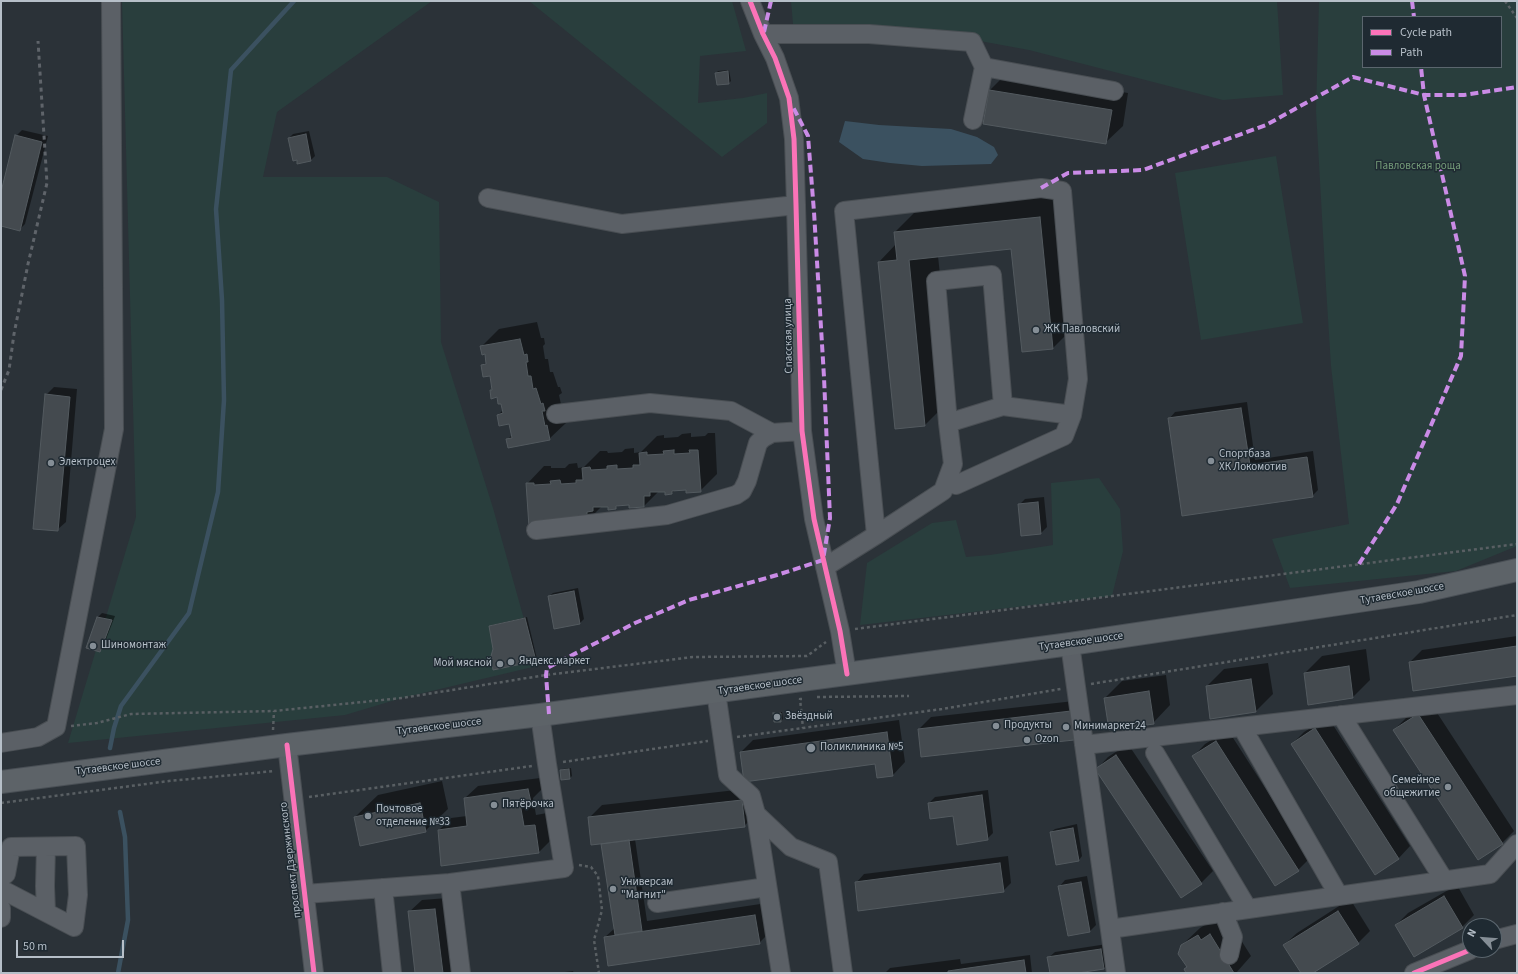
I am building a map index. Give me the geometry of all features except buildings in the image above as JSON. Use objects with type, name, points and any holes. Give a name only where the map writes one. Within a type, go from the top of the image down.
[{"type":"main road","name":"Тутаевское шоссе","points":[[1,782],[287,745],[540,715],[1070,644],[1419,592],[1517,570]]},
{"type":"street","points":[[1,743],[38,737],[56,727],[114,429],[111,1]]},
{"type":"street","name":"Спасская улица","points":[[750,1],[775,58],[788,98],[794,139],[802,431],[814,519],[840,631],[847,674]]},
{"type":"street","points":[[764,34],[870,34],[972,42],[984,67],[973,120]]},
{"type":"street","points":[[984,67],[1114,91]]},
{"type":"street","points":[[876,535],[844,211],[1041,188],[1062,191],[1078,379],[1072,415],[1064,436],[956,485]]},
{"type":"street","points":[[488,198],[622,224],[796,205]]},
{"type":"street","points":[[825,567],[943,491],[953,464],[936,281],[992,275],[1003,406]]},
{"type":"street","points":[[556,414],[650,403],[731,411],[772,433]]},
{"type":"street","points":[[948,423],[1003,406],[1072,415]]},
{"type":"street","points":[[536,530],[667,516],[736,496],[742,491],[747,481],[758,443],[762,438],[772,433],[802,431]]},
{"type":"street","points":[[1070,644],[1116,973]]},
{"type":"street","points":[[716,692],[728,775],[751,796],[756,814],[780,973]]},
{"type":"street","points":[[1084,745],[1517,695]]},
{"type":"street","points":[[305,894],[450,883],[564,868],[540,715]]},
{"type":"street","points":[[1340,715],[1444,880]]},
{"type":"street","points":[[1242,727],[1339,896]]},
{"type":"street","name":"проспект Дзержинского","points":[[287,745],[314,973]]},
{"type":"street","points":[[1155,753],[1248,909]]},
{"type":"street","points":[[756,814],[791,847],[828,862],[843,973]]},
{"type":"street","points":[[1110,929],[1490,874],[1517,844]]},
{"type":"street","points":[[1,878],[6,874],[11,847],[76,846],[78,895],[74,927],[1,889]]},
{"type":"street","points":[[46,847],[46,912]]},
{"type":"street","points":[[450,883],[461,973]]},
{"type":"street","points":[[658,903],[766,887]]},
{"type":"street","points":[[383,888],[392,973]]},
{"type":"street","points":[[1,908],[1,918]]},
{"type":"street","points":[[1223,912],[1233,937],[1229,955]]},
{"type":"street","points":[[1502,938],[1517,934]]},
{"type":"street","points":[[1414,973],[1462,953]]},
{"type":"path","points":[[1505,1],[1517,18]]},
{"type":"path","points":[[56,727],[97,723],[131,714],[274,711],[402,698],[546,675],[693,657],[807,656],[840,631],[1517,544]]},
{"type":"path","points":[[293,799],[942,709],[1517,615]]},
{"type":"path","points":[[811,698],[909,696]]},
{"type":"path","points":[[803,728],[800,699],[806,698]]},
{"type":"path","points":[[1,803],[169,781],[278,771]]},
{"type":"path","points":[[563,861],[590,867],[598,876],[602,910],[594,940],[599,973]]},
{"type":"green space","points":[[122,1],[432,1],[277,112],[263,177],[387,177],[439,202],[441,342],[493,508],[537,666],[402,698],[345,715],[68,743],[136,517]]},
{"type":"green space","points":[[529,1],[732,1],[746,51],[700,56],[698,103],[743,98],[767,93],[767,123],[722,157]]},
{"type":"green space","points":[[791,1],[1277,1],[1283,95],[1223,100],[1029,50],[942,34],[793,24]]},
{"type":"green space","name":"Павловская роща","points":[[1319,1],[1517,1],[1517,546],[1456,571],[1290,588],[1272,539],[1349,524],[1331,366],[1316,111]]},
{"type":"green space","points":[[1276,156],[1303,323],[1201,340],[1175,173]]},
{"type":"green space","points":[[1099,478],[1120,509],[1123,551],[1112,596],[860,625],[867,563],[932,523],[956,520],[966,557],[990,555],[1053,545],[1051,483]]},
{"type":"water","points":[[845,121],[879,125],[951,129],[977,137],[994,147],[998,155],[991,164],[922,166],[863,159],[839,142]]},
{"type":"waterway","points":[[110,748],[121,706],[189,613],[218,492],[224,400],[222,300],[216,209],[231,70],[294,1]]},
{"type":"waterway","points":[[118,973],[128,920],[125,837],[120,812]]},
{"type":"railway","points":[[1,390],[9,370],[14,334],[28,264],[47,183],[38,41]]},
{"type":"marked path","points":[[764,32],[771,1]]},
{"type":"marked path","points":[[1412,1],[1414,16]]},
{"type":"marked path","points":[[1359,564],[1397,504],[1461,356],[1465,276],[1424,95],[1421,68]]},
{"type":"marked path","points":[[1041,188],[1068,173],[1143,170],[1266,125],[1353,77],[1424,95],[1464,95],[1517,87]]},
{"type":"marked path","points":[[549,714],[546,675],[547,668],[635,623],[689,600],[777,575],[823,560],[830,518],[824,377],[814,212],[808,136],[793,107]]},
{"type":"cycle path","points":[[750,1],[763,34],[775,58],[789,98],[794,139],[802,431],[814,519],[840,631],[847,674]]},
{"type":"cycle path","points":[[287,745],[314,973]]},
{"type":"cycle path","points":[[1414,973],[1462,953]]},
{"type":"place","name":"ЖК Павловский","points":[[1036,330]]},
{"type":"place","name":"Спортбаза ХК Локомотив","points":[[1211,461]]},
{"type":"place","name":"Электроцех","points":[[51,463]]},
{"type":"place","name":"Шиномонтаж","points":[[93,646]]},
{"type":"place","name":"Яндекс.маркет","points":[[511,662]]},
{"type":"place","name":"Мой мясной","points":[[500,664]]},
{"type":"place","name":"Звёздный","points":[[777,717]]},
{"type":"place","name":"Продукты","points":[[996,726]]},
{"type":"place","name":"Минимаркет24","points":[[1066,727]]},
{"type":"place","name":"Ozon","points":[[1027,740]]},
{"type":"place","name":"Поликлиника №5","points":[[811,748]]},
{"type":"place","name":"Семейное общежитие","points":[[1448,787]]},
{"type":"place","name":"Пятёрочка","points":[[494,805]]},
{"type":"place","name":"Почтовое отделение №33","points":[[368,816]]},
{"type":"place","name":"Универсам \"Магнит\"","points":[[613,889]]}]
